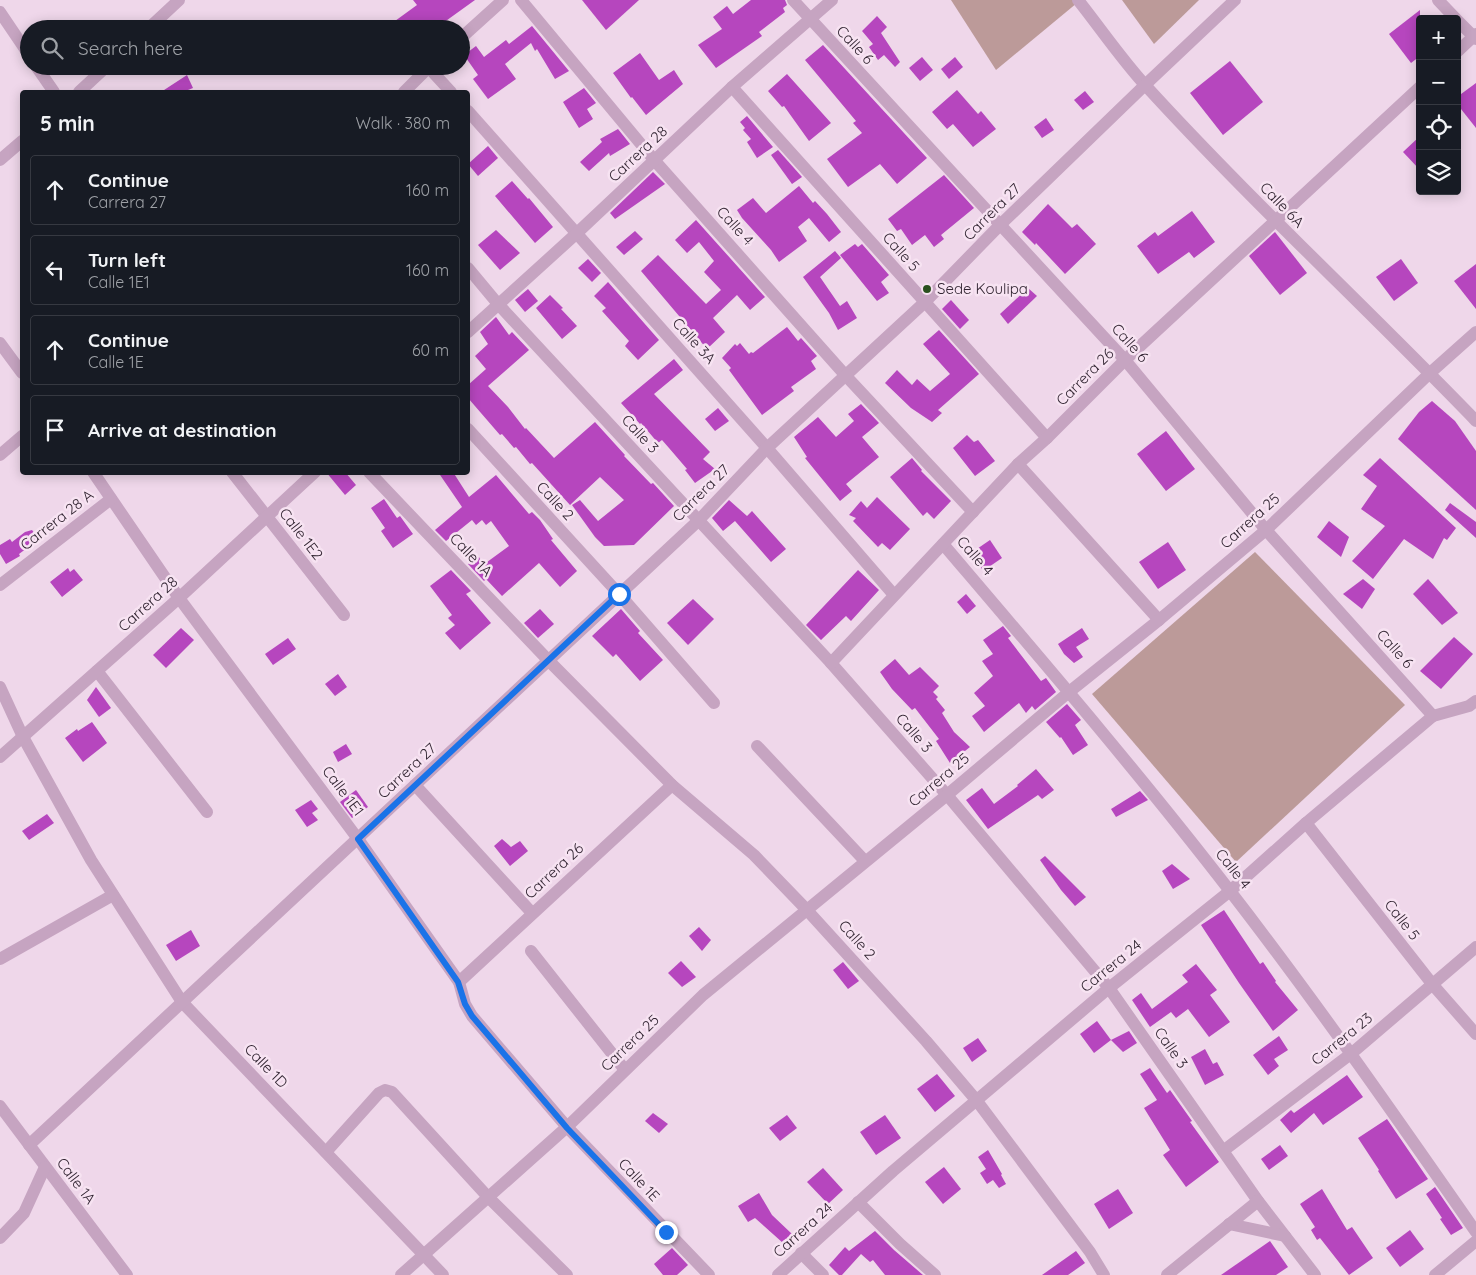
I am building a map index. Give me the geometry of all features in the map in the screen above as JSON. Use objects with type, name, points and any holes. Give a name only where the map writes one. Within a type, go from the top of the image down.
[{"type":"street","points":[[157,20],[178,0]]},
{"type":"street","points":[[470,30],[504,0]]},
{"type":"street","name":"Calle 4","points":[[521,0],[655,161],[846,376],[973,512]]},
{"type":"street","name":"Calle 6","points":[[793,0],[1125,360],[1266,530],[1433,716]]},
{"type":"street","name":"Carrera 28","points":[[470,330],[655,161],[732,87],[832,0]]},
{"type":"street","name":"Calle 6A","points":[[1078,0],[1145,85],[1276,222],[1430,372],[1476,420]]},
{"type":"street","name":"Carrera 27","points":[[29,1146],[698,521],[767,448],[925,302],[1000,225],[1235,0]]},
{"type":"street","points":[[1438,0],[1453,15]]},
{"type":"street","points":[[0,12],[20,42]]},
{"type":"street","points":[[1461,23],[1475,36],[1461,48]]},
{"type":"street","points":[[42,75],[53,90]]},
{"type":"street","points":[[81,90],[97,75]]},
{"type":"street","points":[[406,90],[421,75]]},
{"type":"street","points":[[436,75],[449,90]]},
{"type":"street","name":"Calle 5","points":[[732,87],[1047,438]]},
{"type":"street","name":"Carrera 26","points":[[831,662],[1018,464],[1047,438],[1125,360],[1416,91]]},
{"type":"street","name":"Calle 3A","points":[[470,113],[767,448],[894,596]]},
{"type":"street","points":[[0,160],[20,143]]},
{"type":"street","name":"Calle 3","points":[[470,270],[498,304],[698,521],[831,662],[947,795],[1109,988],[1258,1200],[1315,1275]]},
{"type":"street","name":"Carrera 25","points":[[401,1275],[567,1128],[703,994],[947,795],[1266,530],[1430,372],[1476,332]]},
{"type":"street","points":[[0,343],[20,371]]},
{"type":"street","name":"Calle 2","points":[[470,431],[619,594],[714,703]]},
{"type":"street","points":[[0,455],[20,438]]},
{"type":"street","points":[[1018,464],[1159,620]]},
{"type":"street","name":"Calle 1E1","points":[[94,475],[178,598],[358,839],[458,982],[465,1004],[472,1016],[567,1128]]},
{"type":"street","name":"Calle 1E2","points":[[234,475],[344,615]]},
{"type":"street","name":"Carrera 28","points":[[0,757],[178,598],[312,475]]},
{"type":"street","name":"Calle 1A","points":[[372,475],[548,661]]},
{"type":"street","name":"Carrera 28 A","points":[[0,585],[111,499]]},
{"type":"street","name":"Calle 4","points":[[942,544],[1069,692],[1230,891],[1352,1054],[1476,1232]]},
{"type":"street","name":"Calle 2","points":[[548,661],[672,784],[754,855],[806,909],[926,1041],[977,1101],[1090,1252],[1104,1275]]},
{"type":"street","points":[[97,671],[207,812]]},
{"type":"street","name":"Calle 1D","points":[[0,687],[23,736],[91,860],[182,1002],[443,1275]]},
{"type":"street","name":"Carrera 24","points":[[778,1275],[858,1202],[1109,988],[1230,891],[1433,716],[1469,706],[1476,701]]},
{"type":"street","points":[[757,746],[864,861]]},
{"type":"street","name":"Carrera 26","points":[[458,982],[672,784]]},
{"type":"street","points":[[415,785],[532,913]]},
{"type":"street","name":"Calle 5","points":[[1306,824],[1433,985],[1476,1034]]},
{"type":"street","points":[[0,959],[113,895]]},
{"type":"street","name":"Carrera 23","points":[[1223,1151],[1352,1054],[1476,947]]},
{"type":"street","points":[[532,951],[625,1070]]},
{"type":"street","points":[[326,1152],[379,1093],[385,1090],[392,1092],[488,1197],[567,1275]]},
{"type":"street","name":"Calle 1A","points":[[0,1106],[128,1275]]},
{"type":"street","name":"Calle 1E","points":[[567,1128],[709,1275]]},
{"type":"street","points":[[0,1238],[24,1213],[45,1166]]},
{"type":"street","points":[[1167,1275],[1258,1200]]},
{"type":"street","points":[[858,1202],[900,1244],[935,1275]]},
{"type":"street","points":[[1229,1224],[1285,1236]]},
{"type":"street","points":[[1435,1275],[1476,1241]]},
{"type":"street","points":[[801,1253],[823,1275]]},
{"type":"shaded area","points":[[951,0],[1074,0],[1077,3],[996,70]]},
{"type":"shaded area","points":[[1122,0],[1199,0],[1154,44]]},
{"type":"shaded area","points":[[1255,552],[1405,705],[1236,862],[1092,694]]},
{"type":"building","points":[[413,0],[475,0],[447,20],[396,20],[417,5]]},
{"type":"building","points":[[582,0],[639,0],[606,30]]},
{"type":"building","points":[[751,0],[785,0],[787,5],[783,8],[785,12],[759,32],[762,36],[716,68],[698,45],[722,29],[713,17],[727,6],[733,14]]},
{"type":"building","points":[[1420,10],[1420,15],[1416,15],[1416,59],[1411,63],[1389,34]]},
{"type":"building","points":[[877,16],[887,27],[881,33],[900,62],[895,67],[884,55],[878,60],[869,47],[873,44],[862,31]]},
{"type":"building","points":[[532,26],[569,71],[555,79],[537,49],[535,51],[531,43],[505,64],[516,79],[488,99],[473,79],[478,75],[470,64],[470,50],[476,46],[484,57],[506,40],[509,44]]},
{"type":"building","points":[[823,45],[927,158],[897,184],[880,164],[848,187],[827,159],[862,133],[853,123],[856,121],[805,60]]},
{"type":"building","points":[[640,53],[659,80],[674,70],[683,84],[646,115],[613,73]]},
{"type":"building","points":[[922,57],[933,70],[920,81],[909,68]]},
{"type":"building","points":[[955,57],[963,67],[949,79],[941,69]]},
{"type":"building","points":[[1230,61],[1263,102],[1223,135],[1190,93]]},
{"type":"building","points":[[787,74],[831,123],[809,141],[784,106],[782,107],[768,91]]},
{"type":"building","points":[[187,75],[193,88],[188,90],[164,90]]},
{"type":"building","points":[[1476,83],[1476,128],[1461,109],[1461,94]]},
{"type":"building","points":[[584,88],[596,103],[587,109],[593,119],[579,128],[563,102]]},
{"type":"building","points":[[957,90],[978,114],[981,111],[996,129],[973,147],[953,124],[947,129],[932,112]]},
{"type":"building","points":[[1085,91],[1094,102],[1083,110],[1074,100]]},
{"type":"building","points":[[747,116],[773,147],[757,158],[747,142],[751,139],[743,130],[745,128],[740,122]]},
{"type":"building","points":[[1046,118],[1054,130],[1042,138],[1034,127]]},
{"type":"building","points":[[618,129],[630,144],[610,156],[609,153],[589,171],[580,162],[602,142],[600,139]]},
{"type":"building","points":[[1416,140],[1416,166],[1403,152]]},
{"type":"building","points":[[488,146],[498,158],[478,176],[470,166],[470,162]]},
{"type":"building","points":[[778,150],[802,177],[792,184],[771,155]]},
{"type":"building","points":[[653,172],[665,184],[615,219],[610,213]]},
{"type":"building","points":[[944,175],[974,208],[941,235],[944,239],[934,247],[925,235],[912,245],[901,229],[897,231],[888,219]]},
{"type":"building","points":[[512,181],[553,227],[535,243],[495,196]]},
{"type":"building","points":[[799,186],[813,203],[815,201],[827,214],[841,232],[829,242],[809,218],[798,227],[807,241],[779,262],[737,210],[753,198],[766,213]]},
{"type":"building","points":[[1048,204],[1072,228],[1077,224],[1096,244],[1065,274],[1036,243],[1035,245],[1022,232]]},
{"type":"building","points":[[1192,211],[1215,242],[1194,258],[1189,252],[1158,274],[1137,246],[1155,232],[1158,236]]},
{"type":"building","points":[[696,220],[765,297],[750,310],[737,295],[713,318],[725,332],[707,349],[641,271],[658,255],[706,304],[721,290],[704,272],[714,261],[699,242],[687,253],[675,240]]},
{"type":"building","points":[[496,230],[520,253],[500,270],[478,245]]},
{"type":"building","points":[[635,231],[643,239],[624,255],[616,247]]},
{"type":"building","points":[[1275,232],[1307,273],[1280,295],[1249,256]]},
{"type":"building","points":[[855,244],[858,247],[862,244],[889,275],[881,282],[889,293],[877,301],[840,255]]},
{"type":"building","points":[[835,251],[841,258],[820,277],[840,306],[847,301],[857,318],[838,330],[829,313],[803,277]]},
{"type":"building","points":[[588,259],[601,273],[592,282],[578,268]]},
{"type":"building","points":[[1401,259],[1418,283],[1394,301],[1376,277]]},
{"type":"building","points":[[1476,264],[1476,309],[1454,281]]},
{"type":"building","points":[[608,282],[659,340],[638,360],[625,346],[629,341],[602,311],[606,308],[594,296]]},
{"type":"building","points":[[1028,288],[1037,296],[1008,324],[1000,314]]},
{"type":"building","points":[[528,289],[538,301],[525,312],[515,300]]},
{"type":"building","points":[[550,295],[577,326],[562,339],[536,308]]},
{"type":"building","points":[[951,300],[969,320],[960,329],[942,309]]},
{"type":"building","points":[[496,317],[509,335],[512,332],[529,350],[488,386],[525,429],[554,458],[595,422],[624,456],[674,506],[634,545],[604,546],[595,537],[572,505],[580,500],[598,521],[624,500],[600,477],[570,505],[516,447],[514,448],[502,434],[500,435],[470,400],[470,383],[486,369],[475,356],[488,344],[480,332]]},
{"type":"building","points":[[787,327],[798,341],[801,338],[817,356],[811,361],[816,369],[791,387],[794,391],[762,415],[729,370],[731,368],[722,358],[735,344],[737,346],[740,343],[749,354],[753,353]]},
{"type":"building","points":[[939,330],[979,374],[938,410],[942,413],[932,422],[911,408],[885,383],[897,370],[912,385],[917,379],[930,391],[950,374],[923,344]]},
{"type":"building","points":[[674,359],[683,370],[654,394],[710,452],[703,459],[715,469],[695,483],[685,470],[687,469],[662,440],[658,443],[621,403]]},
{"type":"building","points":[[1432,401],[1455,421],[1476,451],[1476,510],[1398,439],[1419,412]]},
{"type":"building","points":[[861,404],[879,423],[862,437],[879,457],[846,484],[852,491],[840,501],[805,458],[807,457],[794,437],[818,417],[836,437],[854,421],[848,414]]},
{"type":"building","points":[[718,408],[729,421],[715,431],[705,419]]},
{"type":"building","points":[[1166,431],[1195,469],[1166,491],[1137,454]]},
{"type":"building","points":[[967,435],[974,442],[978,440],[995,461],[975,476],[953,448]]},
{"type":"building","points":[[912,458],[921,471],[951,501],[934,519],[927,512],[923,516],[890,477]]},
{"type":"building","points":[[1380,458],[1456,528],[1447,540],[1444,538],[1433,559],[1404,539],[1373,579],[1352,561],[1385,526],[1361,509],[1377,486],[1363,475]]},
{"type":"building","points":[[328,475],[348,475],[356,485],[345,495]]},
{"type":"building","points":[[440,475],[455,475],[469,497],[496,475],[529,514],[532,512],[540,520],[553,539],[551,540],[577,571],[560,587],[539,563],[502,596],[468,564],[479,557],[483,565],[509,546],[491,521],[486,525],[482,520],[476,525],[472,520],[446,541],[435,530],[462,507]]},
{"type":"building","points":[[877,497],[910,529],[890,550],[882,543],[878,547],[853,521],[856,518],[849,515],[861,501],[867,508]]},
{"type":"building","points":[[384,499],[397,518],[400,516],[413,534],[393,548],[381,531],[385,528],[371,508]]},
{"type":"building","points":[[729,500],[747,516],[752,511],[786,549],[771,562],[735,521],[723,531],[712,518]]},
{"type":"building","points":[[1450,503],[1476,522],[1476,538],[1445,510]]},
{"type":"building","points":[[1329,521],[1349,537],[1341,557],[1317,537]]},
{"type":"building","points":[[32,530],[39,539],[19,554],[20,556],[6,564],[0,554],[0,545],[10,539],[12,542],[25,532]]},
{"type":"building","points":[[990,540],[1002,558],[983,571],[971,553]]},
{"type":"building","points":[[1168,542],[1186,570],[1158,589],[1139,562]]},
{"type":"building","points":[[68,568],[70,572],[74,569],[83,580],[62,597],[50,582]]},
{"type":"building","points":[[451,570],[471,591],[466,594],[491,623],[460,650],[445,633],[455,625],[448,618],[452,615],[430,586]]},
{"type":"building","points":[[858,570],[879,590],[851,621],[846,616],[821,640],[806,625]]},
{"type":"building","points":[[1363,579],[1375,589],[1362,609],[1343,594]]},
{"type":"building","points":[[1428,579],[1458,613],[1442,625],[1413,594]]},
{"type":"building","points":[[966,594],[976,606],[967,614],[957,602]]},
{"type":"building","points":[[693,599],[714,619],[688,645],[667,623]]},
{"type":"building","points":[[540,609],[554,624],[538,638],[524,623]]},
{"type":"building","points":[[621,609],[640,631],[638,633],[663,660],[640,681],[616,654],[613,657],[592,636]]},
{"type":"building","points":[[1003,626],[1011,636],[1008,638],[1041,681],[1046,678],[1056,692],[1035,710],[1032,706],[1026,713],[1019,703],[984,732],[972,716],[985,706],[974,693],[993,676],[982,661],[993,654],[983,640]]},
{"type":"building","points":[[181,628],[194,640],[166,668],[153,655]]},
{"type":"building","points":[[1082,628],[1089,639],[1076,647],[1083,657],[1074,663],[1064,654],[1058,644]]},
{"type":"building","points":[[1454,637],[1473,654],[1441,689],[1420,671]]},
{"type":"building","points":[[288,638],[296,649],[273,665],[265,654]]},
{"type":"building","points":[[895,659],[909,675],[920,667],[939,686],[933,692],[945,710],[942,713],[954,732],[970,747],[950,763],[936,741],[939,739],[915,708],[912,710],[892,689],[880,672]]},
{"type":"building","points":[[338,674],[347,687],[335,696],[325,684]]},
{"type":"building","points":[[96,687],[111,708],[99,717],[87,700]]},
{"type":"building","points":[[1067,704],[1081,720],[1075,725],[1088,745],[1073,755],[1061,737],[1046,722]]},
{"type":"building","points":[[92,722],[107,743],[83,762],[65,738],[77,729],[78,731]]},
{"type":"building","points":[[346,744],[352,754],[338,762],[333,752]]},
{"type":"building","points":[[1036,769],[1054,790],[1042,799],[1038,795],[988,829],[966,800],[982,788],[994,804],[1018,786]]},
{"type":"building","points":[[356,790],[368,807],[352,818],[340,802]]},
{"type":"building","points":[[1140,791],[1148,800],[1116,817],[1111,809]]},
{"type":"building","points":[[311,800],[318,809],[312,813],[318,820],[307,827],[295,810]]},
{"type":"building","points":[[47,814],[54,823],[29,840],[22,831]]},
{"type":"building","points":[[502,839],[511,847],[520,841],[528,851],[510,866],[494,846]]},
{"type":"building","points":[[1045,856],[1086,897],[1075,906],[1040,860]]},
{"type":"building","points":[[1172,864],[1190,879],[1173,889],[1162,871]]},
{"type":"building","points":[[1224,910],[1260,964],[1263,962],[1275,982],[1298,1010],[1273,1031],[1201,925]]},
{"type":"building","points":[[699,927],[711,940],[702,951],[689,936]]},
{"type":"building","points":[[191,930],[200,946],[176,961],[166,945]]},
{"type":"building","points":[[681,961],[696,977],[682,987],[668,973]]},
{"type":"building","points":[[843,962],[859,981],[848,989],[833,970]]},
{"type":"building","points":[[1196,964],[1217,990],[1210,995],[1230,1022],[1209,1037],[1188,1009],[1176,1018],[1171,1012],[1150,1027],[1132,1000],[1141,993],[1152,1009],[1188,982],[1182,975]]},
{"type":"building","points":[[1097,1021],[1111,1040],[1094,1053],[1080,1034]]},
{"type":"building","points":[[1129,1031],[1137,1043],[1123,1052],[1111,1040]]},
{"type":"building","points":[[1279,1036],[1288,1050],[1274,1059],[1279,1066],[1268,1075],[1253,1055]]},
{"type":"building","points":[[978,1038],[987,1051],[972,1062],[963,1048]]},
{"type":"building","points":[[1205,1049],[1213,1064],[1217,1062],[1224,1075],[1205,1085],[1191,1057]]},
{"type":"building","points":[[1150,1068],[1167,1093],[1170,1090],[1219,1162],[1186,1187],[1163,1155],[1170,1150],[1144,1108],[1157,1100],[1140,1074]]},
{"type":"building","points":[[937,1074],[955,1096],[935,1112],[917,1089]]},
{"type":"building","points":[[1347,1075],[1363,1097],[1323,1125],[1314,1113],[1291,1133],[1280,1120],[1291,1110],[1294,1113]]},
{"type":"building","points":[[653,1113],[668,1124],[659,1133],[645,1121]]},
{"type":"building","points":[[787,1115],[797,1128],[780,1141],[769,1128]]},
{"type":"building","points":[[885,1115],[901,1138],[876,1155],[860,1132]]},
{"type":"building","points":[[1387,1119],[1428,1179],[1396,1199],[1358,1138]]},
{"type":"building","points":[[1280,1145],[1288,1156],[1269,1170],[1261,1159]]},
{"type":"building","points":[[988,1150],[1006,1184],[999,1188],[993,1180],[987,1184],[980,1173],[986,1169],[978,1157]]},
{"type":"building","points":[[944,1167],[961,1189],[943,1204],[925,1182]]},
{"type":"building","points":[[823,1168],[843,1190],[828,1204],[807,1182]]},
{"type":"building","points":[[1435,1187],[1463,1228],[1451,1235],[1426,1194]]},
{"type":"building","points":[[1118,1189],[1133,1213],[1109,1229],[1094,1204]]},
{"type":"building","points":[[1322,1189],[1347,1230],[1352,1227],[1373,1258],[1349,1275],[1320,1238],[1317,1240],[1311,1230],[1315,1227],[1300,1204]]},
{"type":"building","points":[[759,1193],[772,1215],[792,1234],[783,1243],[755,1218],[748,1222],[738,1206]]},
{"type":"building","points":[[1410,1230],[1424,1249],[1400,1267],[1386,1248]]},
{"type":"building","points":[[875,1231],[923,1275],[885,1275],[873,1260],[870,1262],[861,1254],[842,1275],[839,1275],[829,1265],[845,1247],[849,1251]]},
{"type":"building","points":[[1270,1241],[1288,1267],[1276,1275],[1221,1275]]},
{"type":"building","points":[[672,1248],[688,1265],[677,1275],[663,1275],[654,1264]]},
{"type":"building","points":[[1076,1251],[1085,1263],[1068,1275],[1042,1275]]},
{"type":"place","name":"Sede Koulipa","points":[[927,289]]},
{"type":"route","points":[[619,594],[358,839],[458,982],[465,1004],[472,1016],[567,1128],[666,1232]]}]
